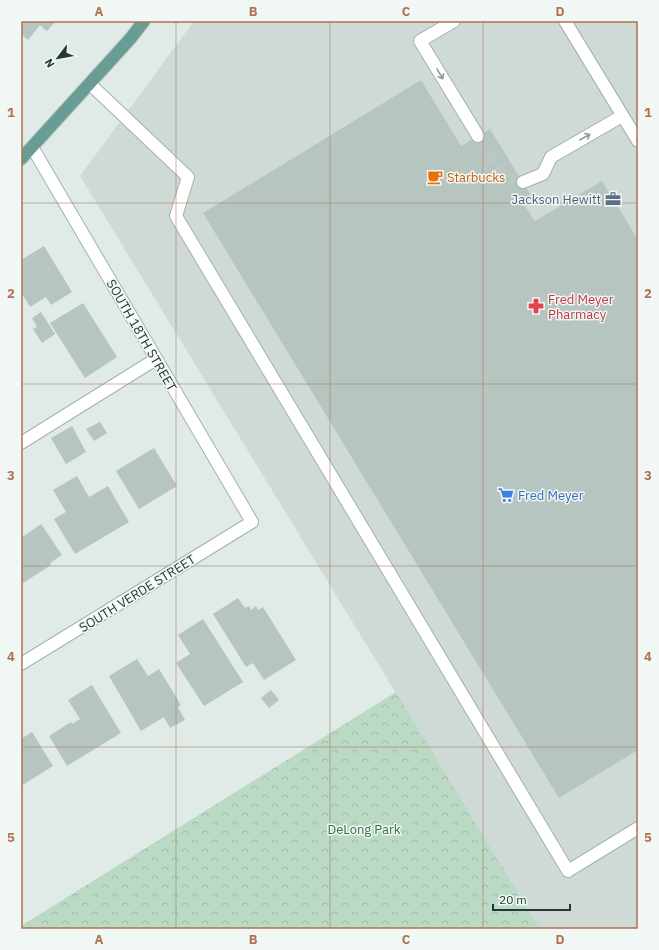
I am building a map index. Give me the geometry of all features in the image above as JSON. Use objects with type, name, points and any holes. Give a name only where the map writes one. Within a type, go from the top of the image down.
[{"type":"main road","points":[[21,159],[90,84],[144,21]]},
{"type":"street","points":[[454,21],[420,41],[478,136]]},
{"type":"street","points":[[565,21],[638,142]]},
{"type":"street","points":[[90,84],[188,177],[176,216],[568,871],[638,828]]},
{"type":"street","points":[[523,182],[543,174],[551,157],[622,116]]},
{"type":"street","name":"SOUTH 18TH STREET","points":[[32,148],[252,522]]},
{"type":"street","points":[[21,443],[156,359]]},
{"type":"street","name":"SOUTH VERDE STREET","points":[[21,664],[252,522]]},
{"type":"shaded area","points":[[194,21],[638,21],[638,929],[540,929],[80,176]]},
{"type":"green space","name":"DeLong Park","points":[[396,692],[540,929],[21,929],[21,926]]},
{"type":"building","points":[[21,21],[56,21],[47,31],[40,25],[28,40],[21,34]]},
{"type":"building","name":"Fred Meyer","points":[[421,80],[461,146],[490,129],[533,199],[524,205],[535,221],[602,181],[638,240],[638,750],[559,798],[203,213]]},
{"type":"building","points":[[44,246],[72,292],[51,305],[46,297],[30,307],[21,292],[21,260]]},
{"type":"building","points":[[83,303],[117,357],[85,378],[50,323]]},
{"type":"building","points":[[41,312],[55,334],[42,343],[33,329],[37,327],[32,318]]},
{"type":"building","points":[[100,422],[107,433],[94,441],[86,429]]},
{"type":"building","points":[[72,426],[86,452],[66,464],[51,438]]},
{"type":"building","points":[[154,448],[177,486],[139,509],[116,471]]},
{"type":"building","points":[[77,476],[89,497],[108,486],[129,522],[75,554],[54,519],[66,512],[53,490]]},
{"type":"building","points":[[41,524],[62,555],[50,563],[51,565],[23,583],[21,581],[21,538]]},
{"type":"building","points":[[238,598],[245,608],[249,606],[251,610],[256,606],[258,610],[263,607],[296,660],[264,680],[253,663],[246,667],[213,614]]},
{"type":"building","points":[[203,619],[243,682],[204,706],[176,663],[190,654],[178,635]]},
{"type":"building","points":[[137,659],[148,676],[159,669],[181,705],[178,707],[185,720],[170,728],[164,717],[141,731],[109,676]]},
{"type":"building","points":[[92,685],[121,733],[67,766],[49,736],[71,722],[72,724],[80,719],[68,700]]},
{"type":"building","points":[[271,690],[279,700],[269,708],[261,698]]},
{"type":"building","points":[[32,732],[53,766],[21,786],[21,739]]},
{"type":"tunnel","points":[[478,136],[497,169],[508,180],[523,182]]},
{"type":"place","name":"Starbucks","points":[[435,177]]},
{"type":"place","name":"Jackson Hewitt","points":[[613,199]]},
{"type":"place","name":"Fred Meyer Pharmacy","points":[[536,306]]},
{"type":"place","name":"Fred Meyer","points":[[506,495]]}]
